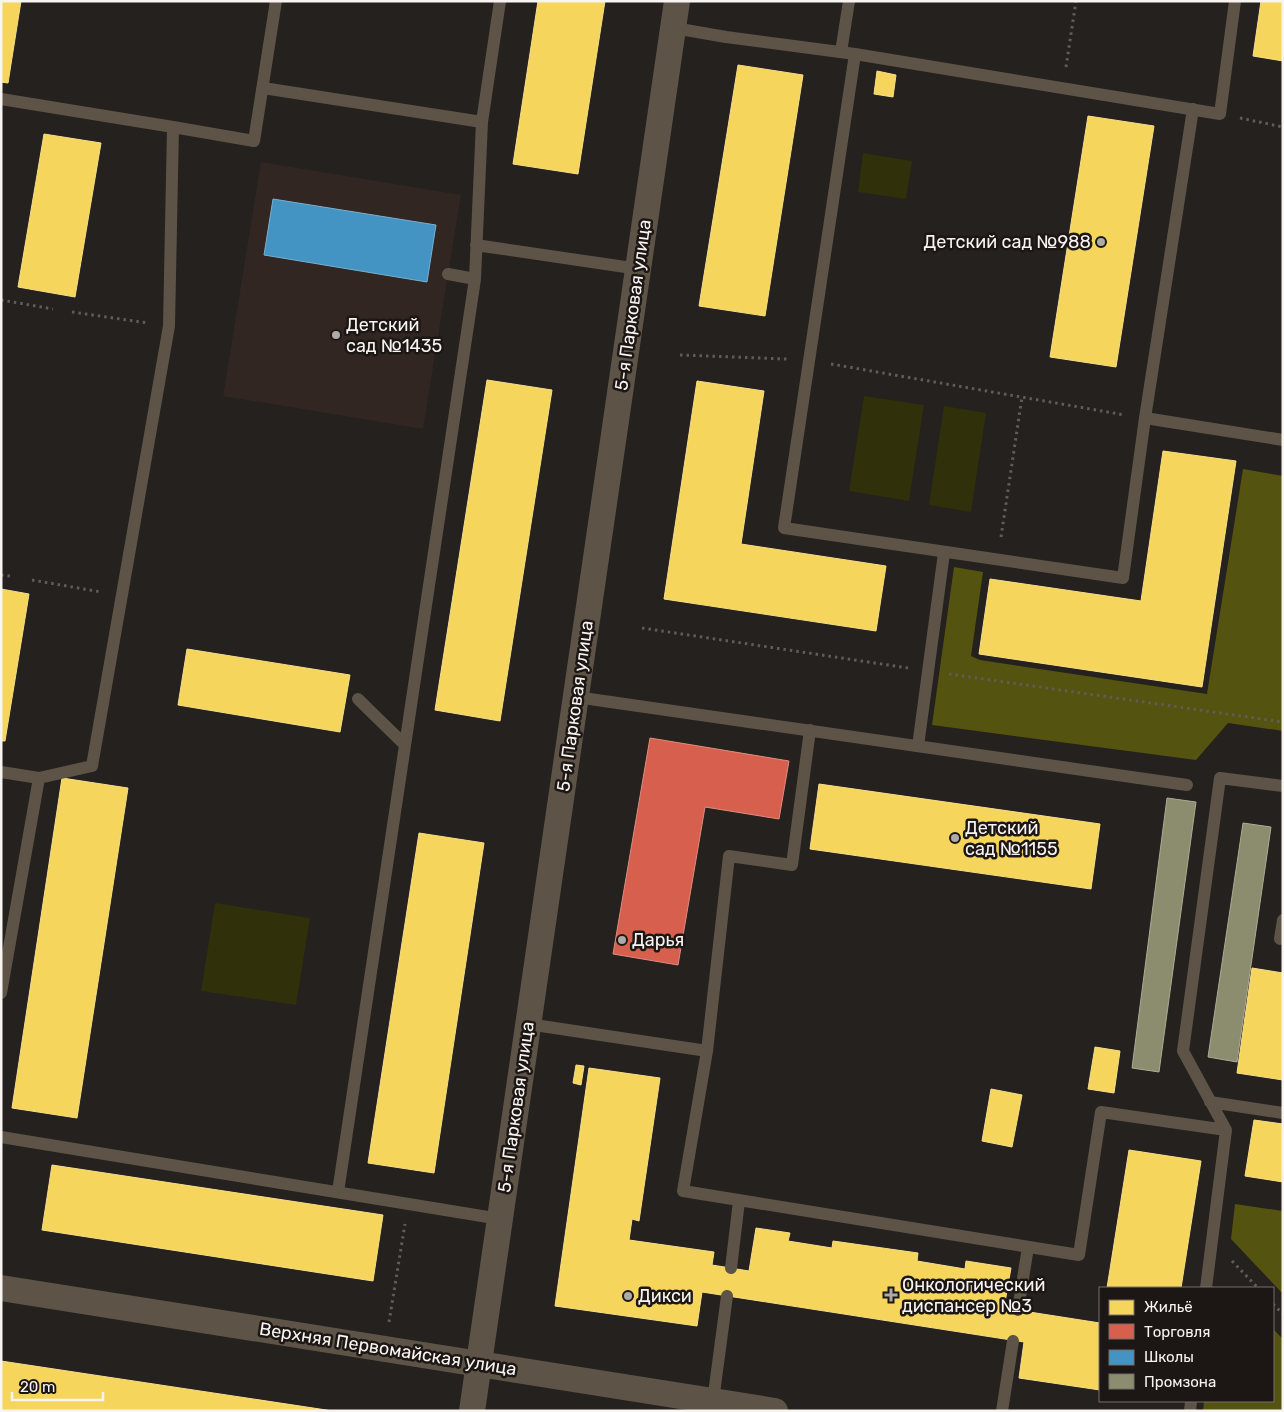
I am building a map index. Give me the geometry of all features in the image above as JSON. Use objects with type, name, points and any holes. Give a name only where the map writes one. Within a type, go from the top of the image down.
[{"type":"street","name":"5-я Парковая улица","points":[[472,1411],[678,1]]},
{"type":"street","name":"Верхняя Первомайская улица","points":[[1,1288],[775,1411]]},
{"type":"lane","points":[[1,99],[254,141],[276,1]]},
{"type":"lane","points":[[338,1192],[475,279],[482,122],[500,1]]},
{"type":"lane","points":[[841,52],[848,1]]},
{"type":"lane","points":[[674,28],[726,37],[855,54],[1220,114],[1235,1]]},
{"type":"lane","points":[[855,54],[784,528],[1123,578],[1193,109]]},
{"type":"lane","points":[[263,88],[482,122]]},
{"type":"lane","points":[[1,772],[39,778],[92,766],[168,326],[173,127]]},
{"type":"lane","points":[[476,245],[638,269]]},
{"type":"lane","points":[[448,274],[475,279]]},
{"type":"lane","points":[[1146,418],[1283,440]]},
{"type":"lane","points":[[918,746],[944,553]]},
{"type":"lane","points":[[576,697],[1187,785]]},
{"type":"lane","points":[[358,699],[405,745]]},
{"type":"lane","points":[[810,730],[792,865],[729,856],[707,1051],[683,1191],[1079,1255],[1100,1112],[1226,1130]]},
{"type":"lane","points":[[1,993],[39,778]]},
{"type":"lane","points":[[1206,1287],[1226,1130],[1183,1051],[1220,778],[1283,786]]},
{"type":"lane","points":[[1280,939],[1283,920]]},
{"type":"lane","points":[[528,1024],[707,1051]]},
{"type":"lane","points":[[1210,1102],[1283,1113]]},
{"type":"lane","points":[[1,1137],[500,1220]]},
{"type":"lane","points":[[731,1268],[739,1201]]},
{"type":"lane","points":[[1018,1310],[1028,1247]]},
{"type":"lane","points":[[714,1401],[727,1296]]},
{"type":"lane","points":[[1002,1411],[1013,1341]]},
{"type":"path","points":[[1063,88],[1076,1]]},
{"type":"path","points":[[1220,114],[1283,127]]},
{"type":"path","points":[[1,300],[53,309]]},
{"type":"path","points":[[72,312],[168,326]]},
{"type":"path","points":[[680,355],[810,360],[1146,418]]},
{"type":"path","points":[[998,560],[1022,397]]},
{"type":"path","points":[[1,575],[11,576]]},
{"type":"path","points":[[32,580],[121,595]]},
{"type":"path","points":[[642,628],[1283,722]]},
{"type":"path","points":[[388,1325],[409,1204]]},
{"type":"path","points":[[1212,1241],[1257,1287]]},
{"type":"path","points":[[1274,1305],[1283,1314]]},
{"type":"shaded area","points":[[863,153],[912,161],[906,199],[858,192]]},
{"type":"shaded area","name":"Детский сад №1435","points":[[261,162],[461,195],[423,429],[223,396]]},
{"type":"shaded area","points":[[864,396],[924,405],[909,501],[849,491]]},
{"type":"shaded area","points":[[944,406],[986,413],[971,512],[929,505]]},
{"type":"shaded area","points":[[1243,469],[1283,476],[1283,731],[1228,723],[1196,760],[932,725],[954,567],[983,572],[971,656],[980,660],[1207,694]]},
{"type":"shaded area","points":[[215,903],[310,918],[296,1005],[201,991]]},
{"type":"shaded area","points":[[1235,1204],[1283,1211],[1283,1294],[1231,1239]]},
{"type":"shaded area","points":[[1274,1330],[1283,1339],[1283,1411],[1203,1411],[1204,1402],[1274,1402]]},
{"type":"building: Жильё","points":[[1,1],[21,1],[8,83],[1,82]]},
{"type":"building: Жильё","points":[[538,1],[605,1],[578,174],[513,164]]},
{"type":"building: Жильё","points":[[1261,1],[1283,1],[1283,61],[1253,56]]},
{"type":"building: Жильё","points":[[738,65],[803,75],[765,316],[699,306]]},
{"type":"building: Жильё","points":[[877,71],[896,75],[893,97],[874,94]]},
{"type":"building: Жильё","points":[[1088,116],[1154,126],[1116,367],[1050,357]]},
{"type":"building: Жильё","points":[[44,134],[101,143],[75,297],[18,287]]},
{"type":"building: Жильё","points":[[487,380],[552,390],[500,721],[435,710]]},
{"type":"building: Жильё","points":[[697,381],[764,391],[741,544],[886,566],[876,631],[664,599]]},
{"type":"building: Жильё","points":[[1163,451],[1236,461],[1202,687],[979,654],[990,579],[1141,601]]},
{"type":"building: Жильё","points":[[1,589],[29,594],[5,741],[1,741]]},
{"type":"building: Жильё","points":[[187,649],[350,675],[340,732],[178,705]]},
{"type":"building: Жильё","points":[[62,778],[128,788],[77,1118],[12,1108]]},
{"type":"building: Жильё","points":[[819,784],[1100,824],[1091,889],[810,849]]},
{"type":"building: Жильё","points":[[419,833],[484,843],[434,1173],[368,1163]]},
{"type":"building: Жильё","points":[[1252,968],[1283,973],[1283,1080],[1237,1073]]},
{"type":"building: Жильё","points":[[1095,1047],[1120,1051],[1114,1093],[1088,1089]]},
{"type":"building: Жильё","points":[[576,1065],[584,1066],[581,1085],[573,1083]]},
{"type":"building: Жильё","points":[[589,1068],[660,1078],[639,1221],[632,1219],[629,1240],[714,1252],[712,1265],[749,1271],[756,1228],[790,1233],[788,1241],[832,1248],[833,1241],[918,1253],[917,1261],[965,1269],[966,1261],[1011,1268],[1004,1308],[1099,1323],[1099,1390],[1019,1378],[1024,1342],[702,1292],[697,1326],[555,1306]]},
{"type":"building: Жильё","points":[[991,1089],[1022,1095],[1012,1147],[982,1141]]},
{"type":"building: Жильё","points":[[1254,1120],[1283,1124],[1283,1182],[1245,1176]]},
{"type":"building: Жильё","points":[[1129,1150],[1201,1161],[1181,1287],[1107,1287]]},
{"type":"building: Жильё","points":[[52,1165],[383,1215],[373,1281],[42,1230]]},
{"type":"building: Жильё","points":[[1,1361],[333,1411],[1,1411]]},
{"type":"building: Торговля","points":[[650,738],[789,761],[779,819],[705,807],[678,965],[613,954]]},
{"type":"building: Школы","points":[[273,199],[436,225],[427,282],[264,255]]},
{"type":"building: Промзона","points":[[1167,798],[1196,802],[1159,1072],[1132,1068]]},
{"type":"building: Промзона","points":[[1243,823],[1271,827],[1237,1062],[1208,1057]]},
{"type":"place","name":"Детский сад №988","points":[[1101,242]]},
{"type":"place","name":"Детский сад №1435","points":[[336,335]]},
{"type":"place","name":"Детский сад №1155","points":[[955,838]]},
{"type":"place","name":"Дарья","points":[[622,940]]},
{"type":"place","name":"Онкологический диспансер №3","points":[[891,1295]]},
{"type":"place","name":"Дикси","points":[[628,1296]]}]
